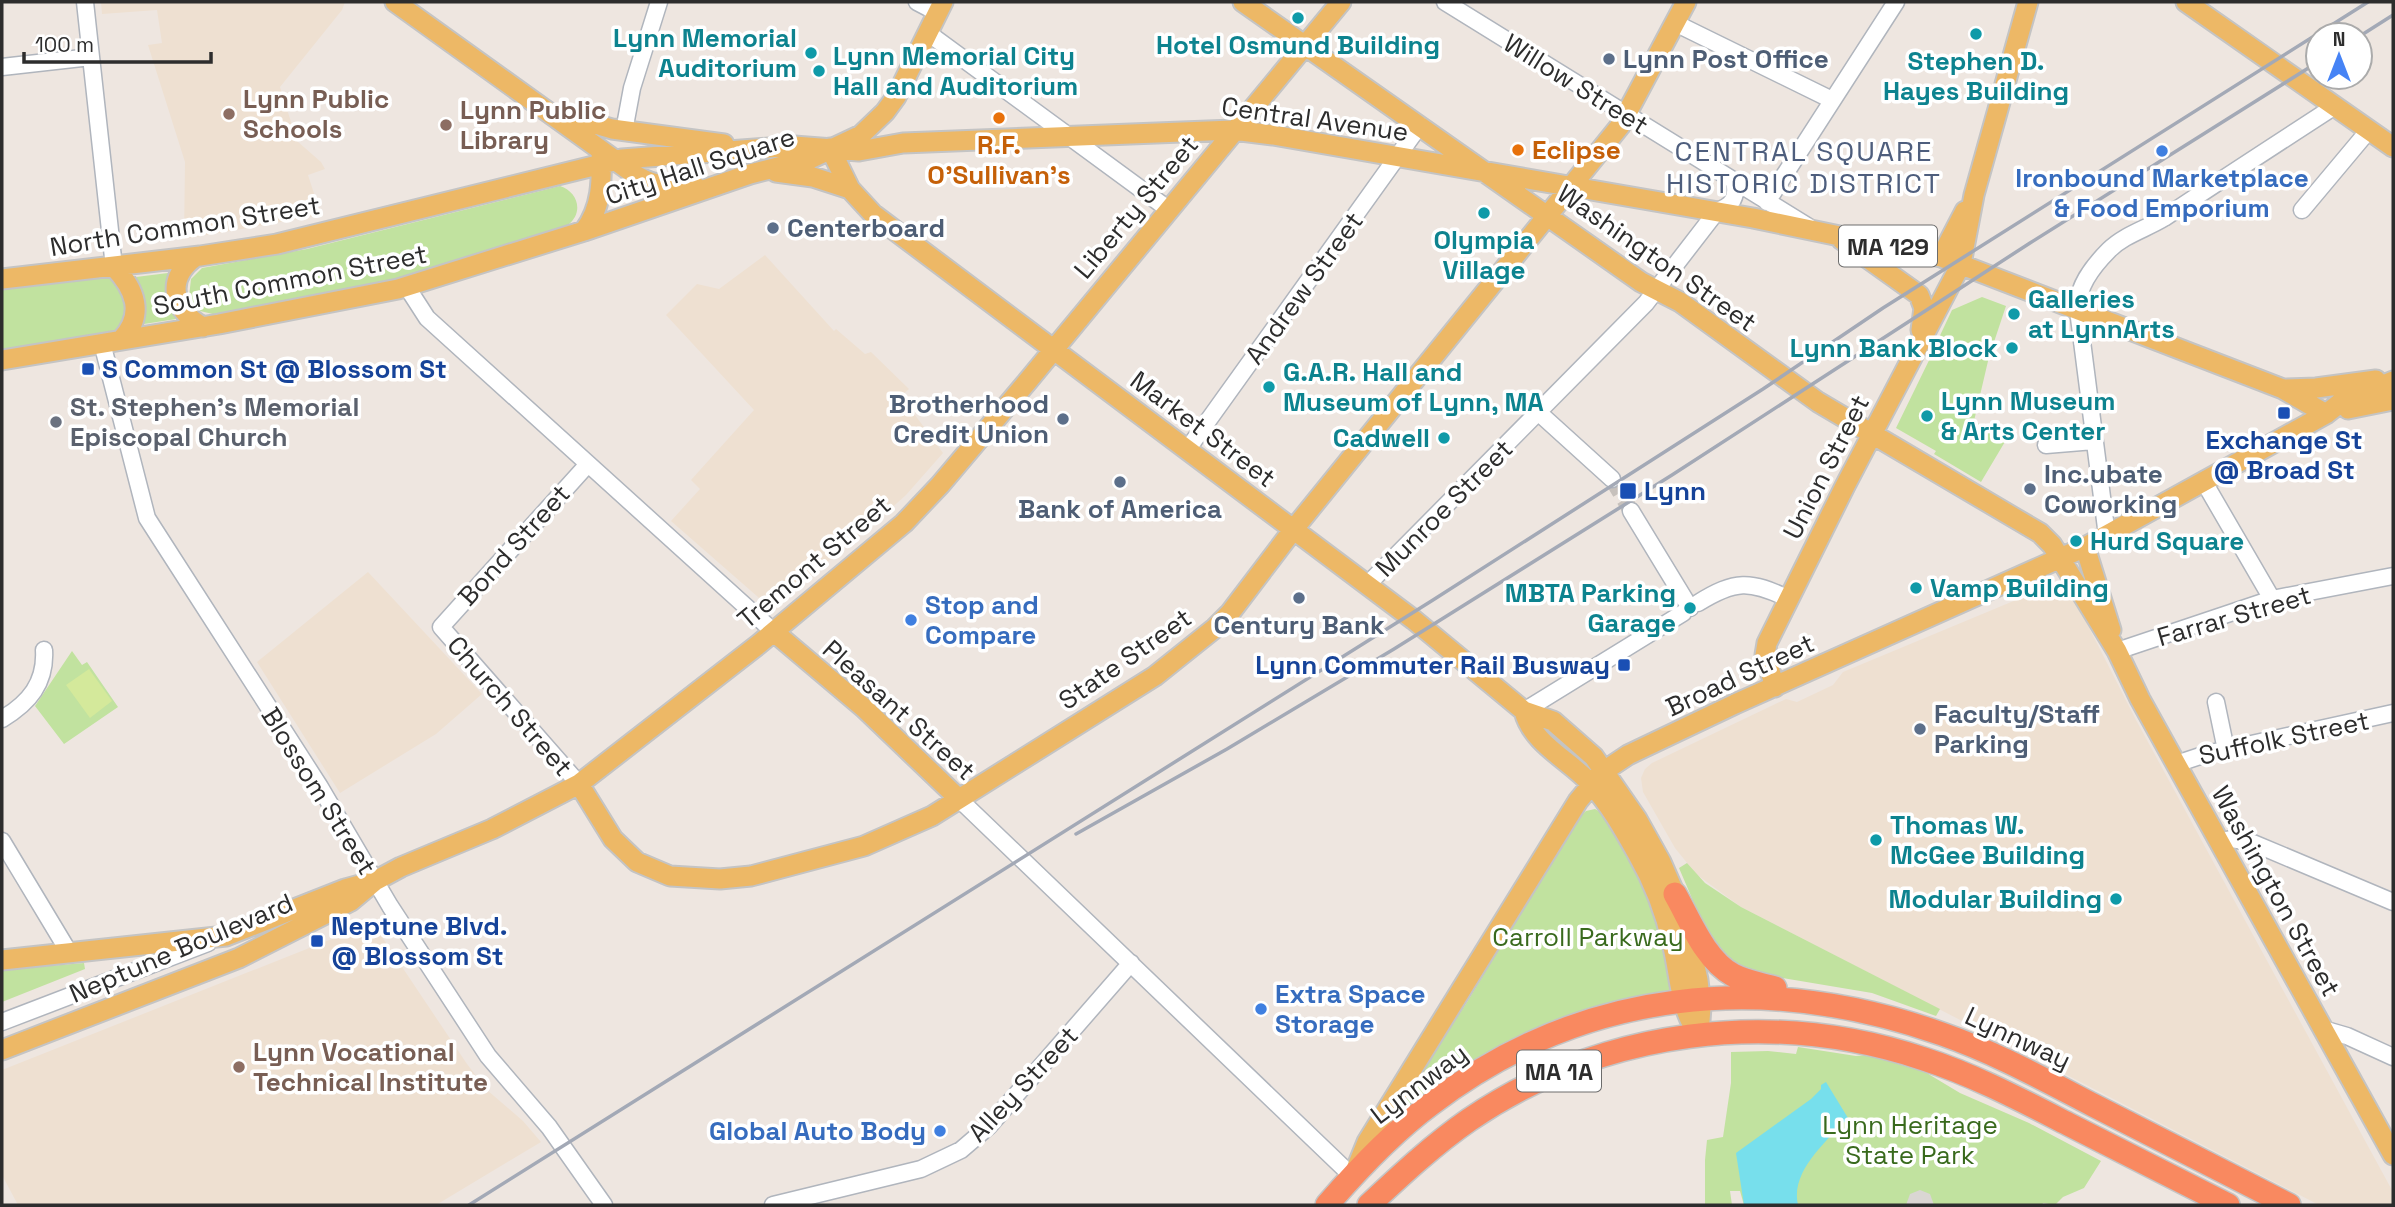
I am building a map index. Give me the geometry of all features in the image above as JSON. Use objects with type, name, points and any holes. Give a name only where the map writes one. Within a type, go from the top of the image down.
[{"type":"highway","points":[[1675,894],[1710,953],[1730,973],[1744,980],[1853,1008]]},
{"type":"highway","name":"Lynnway","points":[[1327,1205],[1394,1136],[1428,1106],[1466,1079],[1505,1056],[1548,1037],[1691,990],[1853,1008],[1903,1021],[1988,1052],[2289,1205]]},
{"type":"highway","name":"Lynnway","points":[[1369,1205],[1442,1140],[1525,1086],[1607,1053],[1655,1041],[1741,1031],[1812,1033],[1859,1041],[1926,1059],[2014,1096],[2228,1205]]},
{"type":"main road","points":[[395,2],[538,104],[606,158],[655,184],[684,188],[716,185]]},
{"type":"main road","name":"Washington Street","points":[[1243,2],[1641,282],[1680,302],[1807,394],[2036,530],[2048,540],[2116,651],[2393,1155]]},
{"type":"main road","name":"Liberty Street","points":[[1052,349],[1341,2]]},
{"type":"main road","name":"State Street","points":[[579,784],[613,839],[637,862],[670,876],[720,879],[772,871],[864,846],[932,817],[1155,676],[1230,613],[1293,530],[1628,115],[1686,2]]},
{"type":"main road","name":"Union Street","points":[[1776,687],[1765,653],[1789,599],[1961,264],[1974,195],[2028,2]]},
{"type":"main road","points":[[2199,5],[2393,147]]},
{"type":"main road","points":[[903,143],[894,139],[890,130],[896,97],[940,7]]},
{"type":"main road","name":"City Hall Square","points":[[584,231],[750,173],[810,159],[861,135],[873,126],[896,97]]},
{"type":"main road","points":[[538,104],[600,127],[714,142],[744,150]]},
{"type":"main road","points":[[584,231],[598,203],[606,158],[600,127]]},
{"type":"main road","name":"Central Avenue","points":[[903,143],[1233,130],[1717,211]]},
{"type":"main road","name":"City Hall Square","points":[[744,150],[801,146],[859,151],[903,143]]},
{"type":"main road","name":"Market Street","points":[[831,148],[850,189],[878,218],[1423,627],[1524,711],[1553,721],[1589,752],[1598,777],[1617,805]]},
{"type":"main road","name":"North Common Street","points":[[2,279],[195,257],[300,239],[606,158],[744,150]]},
{"type":"main road","name":"Market Street","points":[[750,173],[796,174],[850,189]]},
{"type":"main road","name":"Union Street","points":[[1941,257],[1974,195]]},
{"type":"main road","name":"MA 129","points":[[1717,211],[1941,257],[2283,389],[2393,379]]},
{"type":"main road","name":"South Common Street","points":[[2,360],[354,299],[408,287],[584,231]]},
{"type":"main road","points":[[1825,233],[1919,295],[1924,314],[1917,348]]},
{"type":"main road","points":[[195,257],[180,274],[176,296],[186,314],[203,327]]},
{"type":"main road","points":[[114,267],[131,289],[136,303],[133,323],[122,339]]},
{"type":"main road","name":"Tremont Street","points":[[579,784],[774,632],[917,510],[1052,349]]},
{"type":"main road","name":"Broad Street","points":[[1353,1177],[1367,1142],[1578,801],[1598,777],[1628,755],[2107,536],[2348,400],[2393,379]]},
{"type":"main road","points":[[2283,389],[2326,414]]},
{"type":"main road","name":"Broad Street","points":[[2326,414],[2393,400]]},
{"type":"main road","name":"Washington Street","points":[[2085,547],[2116,651]]},
{"type":"main road","name":"Pleasant Street","points":[[774,632],[864,708],[959,799]]},
{"type":"main road","name":"Neptune Boulevard","points":[[2,1050],[239,958],[351,901],[375,881],[401,867],[492,829],[579,784]]},
{"type":"main road","points":[[1617,805],[1656,853],[1675,894],[1687,928],[1691,990],[1699,1034]]},
{"type":"main road","points":[[1617,805],[1661,904],[1691,990]]},
{"type":"main road","name":"Neptune Boulevard","points":[[226,936],[345,889],[375,881]]},
{"type":"main road","points":[[2,960],[226,936]]},
{"type":"street","points":[[85,2],[114,267]]},
{"type":"street","points":[[624,131],[632,88],[659,2]]},
{"type":"street","points":[[917,2],[940,7]]},
{"type":"street","name":"Willow Street","points":[[1445,2],[1767,202],[1825,233]]},
{"type":"street","points":[[1767,202],[1896,2]]},
{"type":"street","points":[[1675,23],[1832,100]]},
{"type":"street","points":[[928,33],[1168,209]]},
{"type":"street","points":[[2,67],[91,57]]},
{"type":"street","points":[[2107,536],[2078,310],[2079,294],[2085,280],[2113,246],[2154,224],[2335,106]]},
{"type":"street","name":"Andrew Street","points":[[1187,450],[1420,125]]},
{"type":"street","points":[[2302,210],[2369,130]]},
{"type":"street","name":"Munroe Street","points":[[1367,585],[1657,290],[1717,211],[1733,202],[1736,192],[1734,181]]},
{"type":"street","name":"Pleasant Street","points":[[408,287],[427,318],[774,632]]},
{"type":"street","name":"Blossom Street","points":[[102,343],[141,504],[147,518],[320,787],[375,881],[488,1056],[549,1127],[604,1205]]},
{"type":"street","points":[[1538,412],[1612,479]]},
{"type":"street","points":[[2046,445],[2094,441]]},
{"type":"street","name":"Bond Street","points":[[441,627],[588,464]]},
{"type":"street","points":[[2204,482],[2272,599]]},
{"type":"street","points":[[1631,511],[1690,608]]},
{"type":"street","name":"Farrar Street","points":[[2116,651],[2272,599],[2393,576]]},
{"type":"street","points":[[1524,711],[1728,587],[1749,584],[1770,589],[1789,599]]},
{"type":"street","name":"Church Street","points":[[441,627],[579,784]]},
{"type":"street","points":[[2,719],[18,710],[36,690],[45,664],[44,650]]},
{"type":"street","points":[[2216,702],[2226,750]]},
{"type":"street","name":"Suffolk Street","points":[[2176,764],[2226,750],[2393,713]]},
{"type":"street","name":"Pleasant Street","points":[[959,799],[1353,1177]]},
{"type":"street","points":[[2219,842],[2231,839],[2253,844],[2393,902]]},
{"type":"street","points":[[2,841],[70,954]]},
{"type":"street","name":"Neptune Boulevard","points":[[2,1022],[226,936]]},
{"type":"street","name":"Alley Street","points":[[773,1205],[922,1168],[961,1150],[989,1126],[1131,963]]},
{"type":"street","points":[[2323,1029],[2347,1036],[2393,1057]]},
{"type":"shaded area","name":"Lynn Public Schools","points":[[101,2],[345,2],[342,10],[280,87],[297,141],[321,162],[325,169],[308,175],[321,215],[184,239],[185,162],[148,45],[162,43],[157,10],[102,14]]},
{"type":"shaded area","points":[[765,255],[834,331],[836,329],[865,354],[871,352],[909,389],[901,396],[943,453],[906,495],[774,605],[766,604],[671,521],[700,489],[691,480],[754,410],[666,315],[697,284],[719,289]]},
{"type":"shaded area","points":[[368,572],[482,694],[436,734],[340,793],[257,662]]},
{"type":"shaded area","points":[[2047,587],[2064,591],[2077,604],[2136,720],[2393,1192],[2393,1205],[2319,1205],[1741,907],[1696,874],[1675,848],[1643,792],[1641,778],[1652,763],[1786,699],[1797,702],[1833,685],[1843,672]]},
{"type":"shaded area","name":"Lynn Vocational Technical Institute","points":[[362,927],[372,928],[380,934],[487,1090],[523,1121],[541,1142],[436,1205],[18,1205],[2,1175],[2,1070]]},
{"type":"shaded area","points":[[1920,1190],[1930,1194],[1934,1205],[1906,1205],[1910,1194]]},
{"type":"green space","points":[[560,186],[571,193],[577,203],[576,214],[568,225],[400,278],[217,315],[200,311],[189,297],[191,279],[202,268],[307,249]]},
{"type":"green space","points":[[168,273],[167,300],[176,319],[144,324],[145,299],[136,277]]},
{"type":"green space","points":[[110,278],[122,286],[127,316],[117,330],[2,352],[2,287]]},
{"type":"green space","points":[[1982,297],[2006,306],[1994,342],[1936,344],[1952,310]]},
{"type":"green space","points":[[1992,344],[1974,421],[2006,440],[1981,482],[1896,428],[1936,346]]},
{"type":"green space","points":[[72,651],[82,665],[87,662],[118,707],[64,744],[35,706]]},
{"type":"green space","points":[[89,669],[112,701],[90,718],[66,685]]},
{"type":"green space","name":"Carroll Parkway","points":[[1595,809],[1613,828],[1623,844],[1651,902],[1663,936],[1671,989],[1661,994],[1611,1004],[1375,1143],[1467,1002],[1579,817],[1586,811]]},
{"type":"green space","name":"Carroll Parkway","points":[[1687,863],[1705,883],[1741,907],[1940,1009],[1936,1016],[1872,993],[1741,971],[1712,945],[1679,868]]},
{"type":"green space","points":[[84,963],[85,969],[2,1002],[2,970]]},
{"type":"green space","name":"Lynn Heritage State Park","points":[[1798,1047],[1856,1056],[1868,1055],[1925,1072],[1960,1093],[2029,1123],[2101,1161],[2084,1188],[2063,1197],[2055,1205],[1744,1205],[1740,1191],[1730,1191],[1732,1205],[1705,1205],[1707,1140],[1723,1137],[1731,1083],[1731,1052],[1768,1051],[1796,1054]]},
{"type":"water","points":[[1826,1082],[1848,1118],[1812,1157],[1805,1169],[1799,1180],[1798,1205],[1744,1205],[1736,1153],[1811,1099]]},
{"type":"tunnel","points":[[1612,479],[1631,511]]},
{"type":"railway","points":[[469,1205],[1433,600],[1763,389],[1883,308],[2368,2]]},
{"type":"railway","points":[[2374,27],[2393,15]]},
{"type":"railway","points":[[1076,834],[1227,749],[1394,649],[1672,475],[2030,243],[2304,71]]},
{"type":"place","name":"Hotel Osmund Building","points":[[1298,18]]},
{"type":"place","name":"Stephen D. Hayes Building","points":[[1976,34]]},
{"type":"place","name":"Lynn Memorial Auditorium","points":[[811,53]]},
{"type":"place","name":"Lynn Post Office","points":[[1609,59]]},
{"type":"place","name":"Lynn Memorial City Hall and Auditorium","points":[[819,71]]},
{"type":"place","name":"Lynn Public Schools","points":[[229,114]]},
{"type":"place","name":"R.F. O'Sullivan's","points":[[999,118]]},
{"type":"place","name":"Lynn Public Library","points":[[446,125]]},
{"type":"place","name":"Eclipse","points":[[1518,150]]},
{"type":"place","name":"Ironbound Marketplace & Food Emporium","points":[[2162,151]]},
{"type":"place","name":"Olympia Village","points":[[1484,213]]},
{"type":"place","name":"Centerboard","points":[[773,228]]},
{"type":"place","name":"Galleries at LynnArts","points":[[2014,314]]},
{"type":"place","name":"Lynn Bank Block","points":[[2012,348]]},
{"type":"place","name":"S Common St @ Blossom St","points":[[88,369]]},
{"type":"place","name":"G.A.R. Hall and Museum of Lynn, MA","points":[[1269,387]]},
{"type":"place","name":"Exchange St @ Broad St","points":[[2284,413]]},
{"type":"place","name":"Lynn Museum & Arts Center","points":[[1927,416]]},
{"type":"place","name":"Brotherhood Credit Union","points":[[1063,419]]},
{"type":"place","name":"St. Stephen's Memorial Episcopal Church","points":[[56,422]]},
{"type":"place","name":"Cadwell","points":[[1444,438]]},
{"type":"place","name":"Bank of America","points":[[1120,482]]},
{"type":"place","name":"Inc.ubate Coworking","points":[[2030,489]]},
{"type":"place","name":"Lynn","points":[[1628,491]]},
{"type":"place","name":"Hurd Square","points":[[2076,541]]},
{"type":"place","name":"Vamp Building","points":[[1916,588]]},
{"type":"place","name":"Century Bank","points":[[1299,598]]},
{"type":"place","name":"MBTA Parking Garage","points":[[1690,608]]},
{"type":"place","name":"Stop and Compare","points":[[911,620]]},
{"type":"place","name":"Lynn Commuter Rail Busway","points":[[1624,665]]},
{"type":"place","name":"Faculty/Staff Parking","points":[[1920,729]]},
{"type":"place","name":"Thomas W. McGee Building","points":[[1876,840]]},
{"type":"place","name":"Modular Building","points":[[2116,899]]},
{"type":"place","name":"Neptune Blvd. @ Blossom St","points":[[317,941]]},
{"type":"place","name":"Extra Space Storage","points":[[1261,1009]]},
{"type":"place","name":"Lynn Vocational Technical Institute","points":[[239,1067]]},
{"type":"place","name":"Global Auto Body","points":[[940,1131]]},
{"type":"district","name":"CENTRAL SQUARE HISTORIC DISTRICT","points":[[1804,167]]}]
